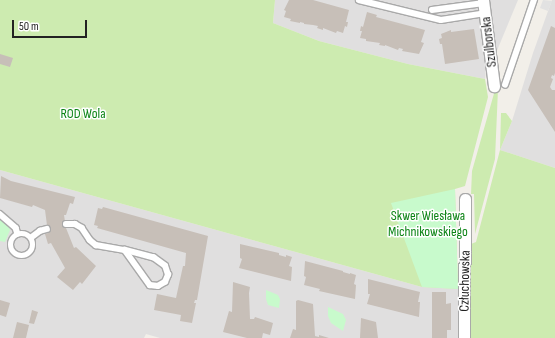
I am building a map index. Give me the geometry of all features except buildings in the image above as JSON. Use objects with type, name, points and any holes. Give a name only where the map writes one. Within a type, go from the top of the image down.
[{"type":"street","name":"Szulborska","points":[[484,5],[498,85]]},
{"type":"street","name":"Człuchowska","points":[[464,338],[465,199]]},
{"type":"lane","points":[[359,0],[441,20],[484,5]]},
{"type":"lane","points":[[498,85],[534,0]]},
{"type":"lane","points":[[432,10],[484,5]]},
{"type":"lane","points":[[0,214],[16,228],[18,234]]},
{"type":"lane","points":[[66,224],[75,224],[82,228],[90,240],[96,245],[125,250],[154,258],[165,266],[168,275],[165,282],[158,286],[150,285],[125,250]]},
{"type":"lane","points":[[32,237],[40,231],[47,229]]},
{"type":"lane","points":[[26,233],[32,237],[34,244],[31,252],[27,256],[22,257],[16,255],[12,250],[11,244],[13,237],[18,234],[26,233]]},
{"type":"shaded area","points":[[275,0],[479,0],[486,69],[485,79],[408,64],[319,41],[273,23]]},
{"type":"shaded area","points":[[488,0],[518,0],[496,53]]},
{"type":"shaded area","points":[[543,0],[552,1],[548,11],[540,8]]},
{"type":"shaded area","points":[[552,0],[555,0],[555,168],[500,150],[512,121],[533,53]]},
{"type":"shaded area","points":[[0,170],[422,287],[458,289],[459,338],[160,338],[146,334],[144,338],[0,338]]},
{"type":"green space","name":"ROD Wola","points":[[0,0],[275,0],[273,23],[319,41],[408,64],[485,79],[488,97],[465,186],[455,189],[458,289],[422,287],[0,170]]},
{"type":"green space","points":[[498,89],[495,159],[475,234],[474,194],[471,194],[472,171],[495,90]]},
{"type":"green space","points":[[501,113],[506,113],[512,121],[500,150]]},
{"type":"green space","points":[[500,150],[555,168],[555,338],[468,338],[471,244],[476,242]]},
{"type":"green space","name":"Skwer Wiesława Michnikowskiego","points":[[455,189],[458,289],[422,287],[391,203]]},
{"type":"green space","points":[[0,219],[8,225],[10,230],[5,242],[0,241]]},
{"type":"green space","points":[[266,290],[278,295],[280,299],[279,308],[268,305]]},
{"type":"green space","points":[[328,307],[343,314],[346,320],[343,331],[331,323],[328,316]]}]
